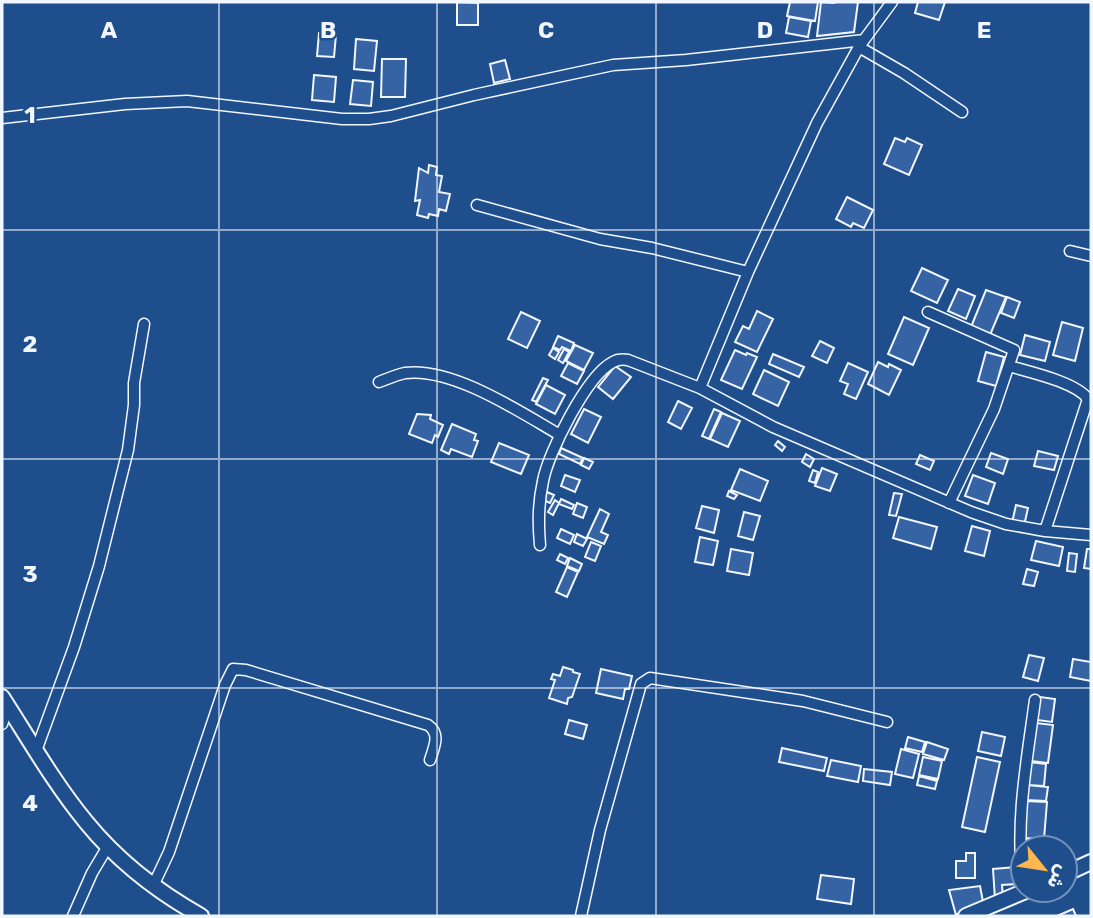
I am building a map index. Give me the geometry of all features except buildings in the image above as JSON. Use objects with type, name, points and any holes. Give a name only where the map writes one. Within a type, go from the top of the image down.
[{"type":"main road","points":[[5,702],[85,821],[108,846],[153,886],[201,916]]},
{"type":"main road","points":[[966,916],[993,911],[1009,900]]},
{"type":"street","points":[[701,388],[748,272],[817,123],[861,44],[892,2]]},
{"type":"street","points":[[2,118],[125,104],[187,101],[342,118],[369,118],[391,116],[613,65],[861,44],[962,111]]},
{"type":"street","points":[[477,205],[600,239],[652,248],[748,272]]},
{"type":"street","points":[[1070,251],[1091,256]]},
{"type":"street","points":[[928,312],[1012,347],[1014,352],[994,409],[949,503]]},
{"type":"street","points":[[36,751],[74,647],[102,553],[128,450],[134,383],[144,324]]},
{"type":"street","points":[[540,545],[537,515],[543,477],[560,435],[586,389],[607,365],[621,359],[701,388],[773,427],[949,503],[1006,524],[1091,535]]},
{"type":"street","points":[[1009,366],[1070,385],[1088,399],[1045,531]]},
{"type":"street","points":[[379,382],[413,373],[464,383],[505,402],[560,435]]},
{"type":"street","points":[[153,886],[169,852],[221,696],[233,669],[246,670],[428,725],[436,734],[430,760]]},
{"type":"street","points":[[581,916],[600,830],[644,681],[650,678],[803,701],[887,722]]},
{"type":"street","points":[[1020,834],[1021,805],[1035,700]]},
{"type":"street","points":[[2,724],[5,702]]},
{"type":"street","points":[[73,916],[92,873],[108,846]]}]
